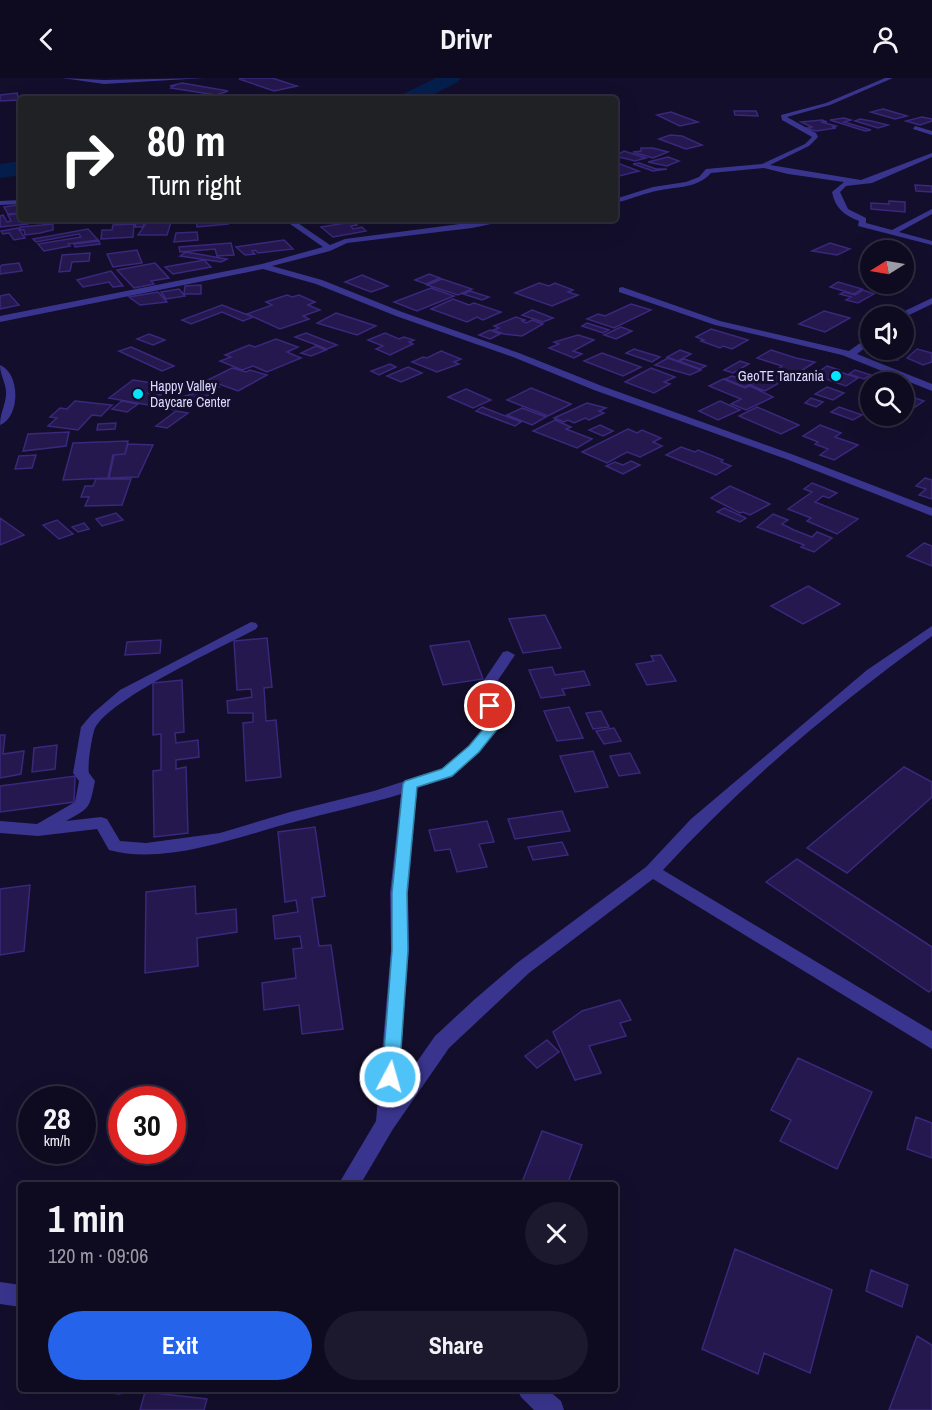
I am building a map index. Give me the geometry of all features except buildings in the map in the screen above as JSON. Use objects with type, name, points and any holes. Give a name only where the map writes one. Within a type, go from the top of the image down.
[{"type":"street","points":[[65,78],[104,82],[202,78]]},
{"type":"street","points":[[618,200],[653,189],[687,184],[702,179],[709,171],[763,166],[807,145],[815,137],[814,134],[784,119],[783,116],[828,104],[890,78]]},
{"type":"street","points":[[915,128],[932,133]]},
{"type":"street","points":[[932,154],[862,182],[841,186],[836,192],[838,203],[847,213],[863,220],[861,224],[932,243]]},
{"type":"street","points":[[763,166],[785,172],[862,182]]},
{"type":"street","points":[[0,203],[18,202]]},
{"type":"street","points":[[892,234],[900,227],[932,211]]},
{"type":"street","points":[[292,222],[328,245],[327,249]]},
{"type":"street","points":[[0,319],[263,266],[327,249],[345,241],[494,222]]},
{"type":"street","points":[[263,266],[320,282],[399,314],[516,355],[598,388],[790,457],[932,512]]},
{"type":"street","points":[[622,290],[718,323],[850,354],[932,388]]},
{"type":"street","points":[[914,309],[932,301]]},
{"type":"street","points":[[850,354],[860,346]]},
{"type":"street","points":[[0,368],[9,379],[12,399],[0,422]]},
{"type":"street","points":[[38,830],[82,805],[87,781],[81,773],[83,748],[88,727],[97,717],[125,693],[251,626]]},
{"type":"street","points":[[352,1182],[386,1123],[442,1042],[523,968],[652,871],[697,823],[872,673],[932,630]]},
{"type":"street","points":[[0,827],[38,830],[101,823],[115,846],[146,849],[221,839],[290,817],[377,796],[447,773],[474,749],[492,727],[487,686],[508,655]]},
{"type":"street","points":[[386,1123],[400,950],[399,893],[410,784]]},
{"type":"street","points":[[652,871],[932,1041]]},
{"type":"street","points":[[0,1293],[18,1296]]},
{"type":"street","points":[[532,1392],[552,1410]]},
{"type":"waterway","points":[[414,96],[451,78]]},
{"type":"waterway","points":[[0,171],[18,168]]},
{"type":"place","name":"GeoTE Tanzania","points":[[836,376]]},
{"type":"place","name":"Happy Valley Daycare Center","points":[[138,394]]},
{"type":"route","points":[[390,1077],[400,950],[399,893],[410,784],[447,773],[474,749],[492,727],[490,706]]}]
